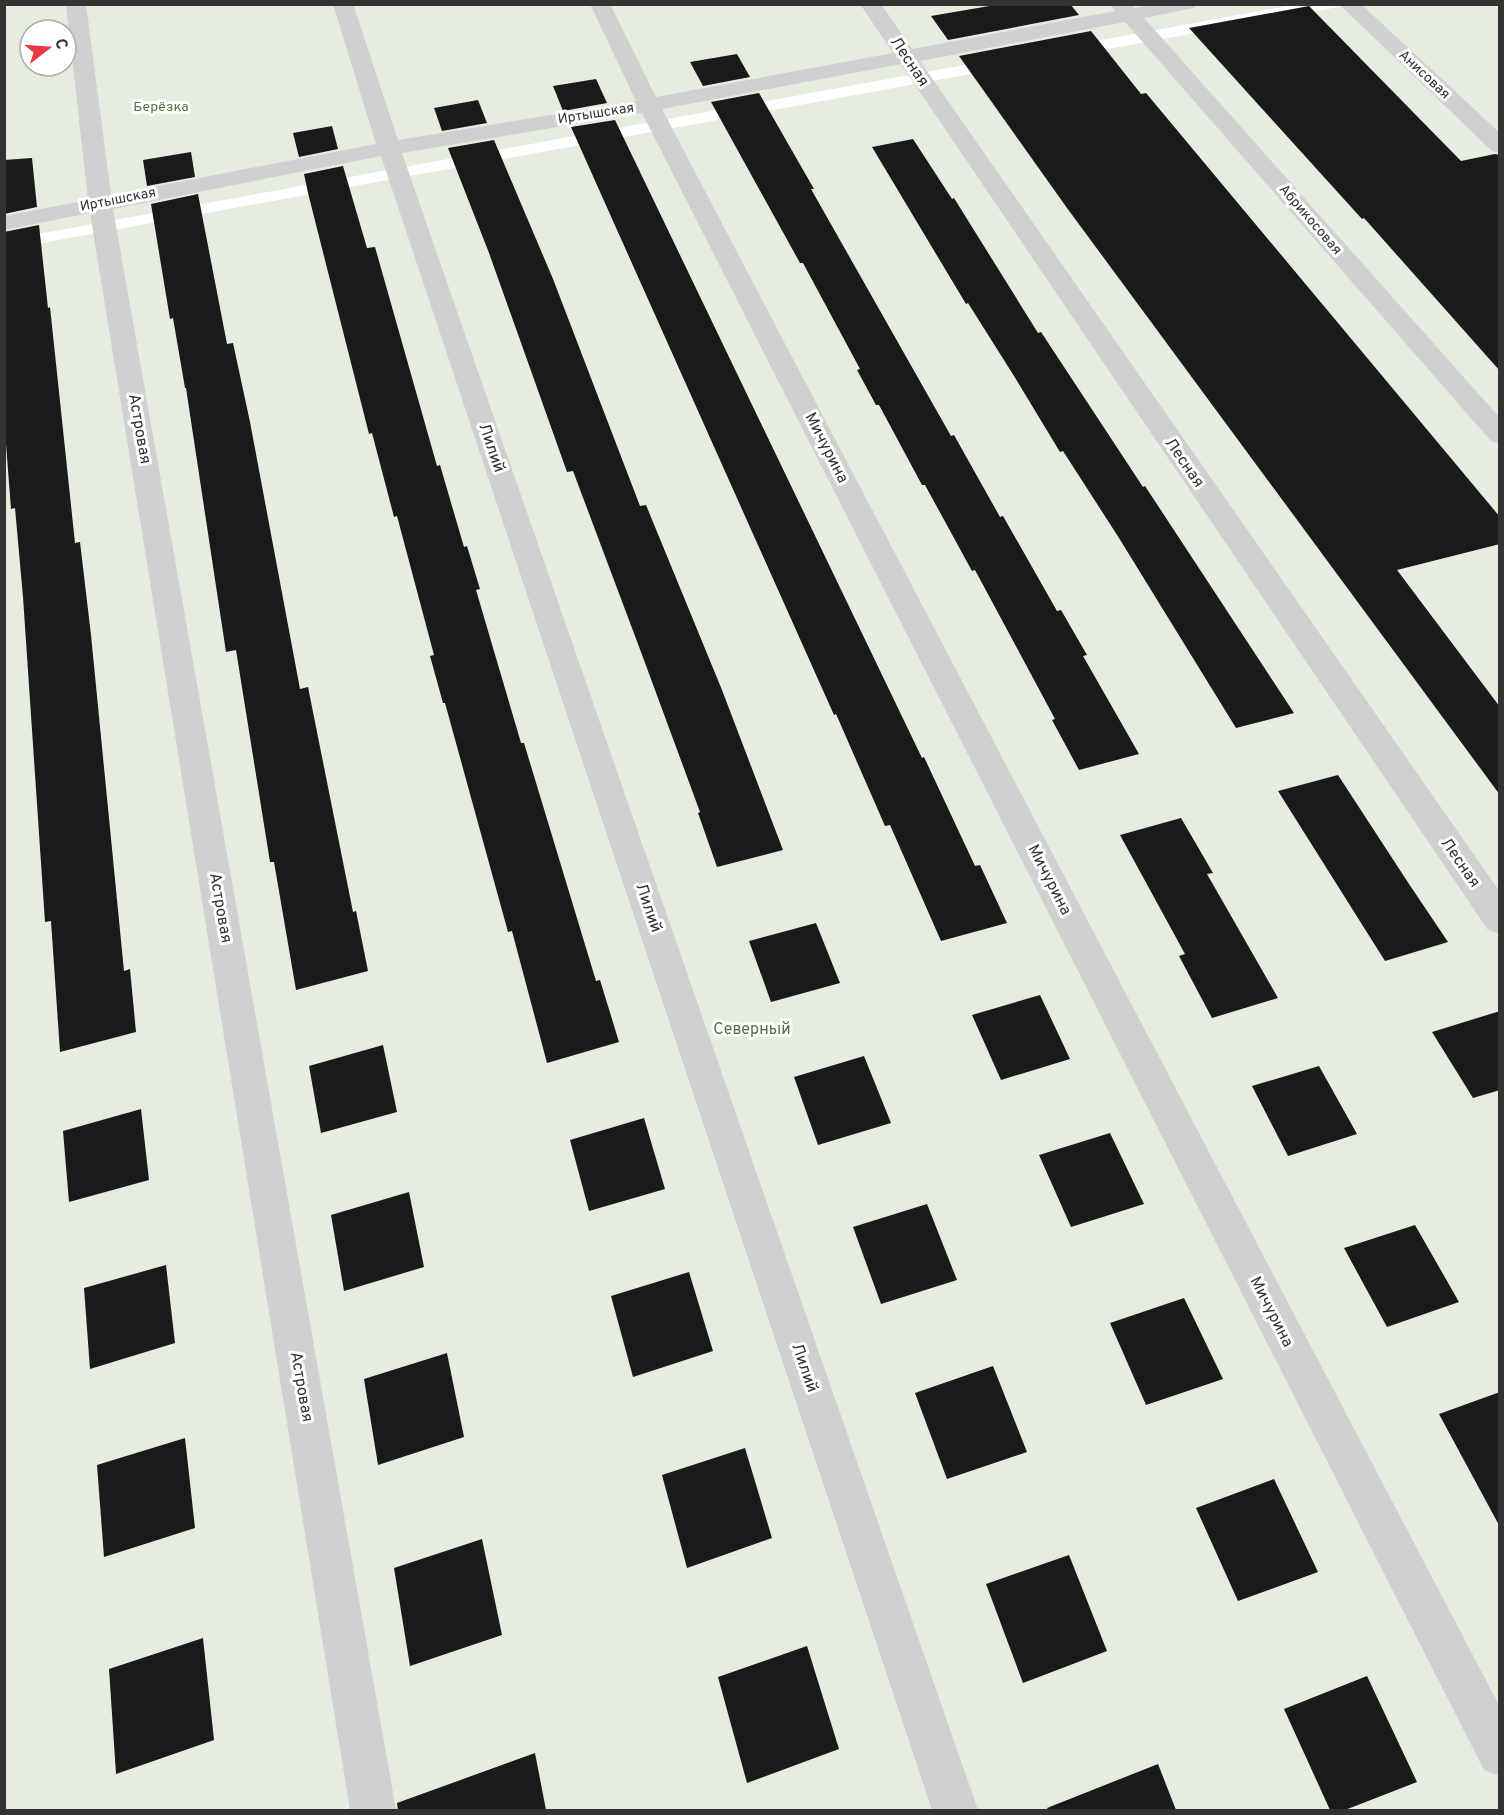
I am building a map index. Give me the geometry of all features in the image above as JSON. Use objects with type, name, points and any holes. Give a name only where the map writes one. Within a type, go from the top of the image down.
[{"type":"street","name":"Астровая","points":[[76,4],[100,203],[373,1810]]},
{"type":"street","name":"Лилий","points":[[343,4],[389,148],[955,1810]]},
{"type":"street","name":"Мичурина","points":[[600,4],[649,105],[1500,1754]]},
{"type":"street","name":"Лесная","points":[[870,4],[1500,920]]},
{"type":"street","name":"Иртышская","points":[[4,223],[389,148],[649,105],[905,57],[1125,10],[1187,4]]},
{"type":"street","name":"Анисовая","points":[[1349,4],[1500,146]]},
{"type":"street","name":"Абрикосовая","points":[[1125,10],[1500,435]]},
{"type":"green space","name":"Берёзка","points":[[5,5],[1293,5],[5,240]]},
{"type":"green space","name":"Северный","points":[[1349,5],[1499,5],[1499,1810],[5,1810],[4,250]]},
{"type":"building","points":[[1001,4],[1070,4],[1079,15],[948,40],[931,16]]},
{"type":"building","points":[[1309,6],[1461,161],[1500,155],[1500,371],[1364,218],[1362,219],[1189,28]]},
{"type":"building","points":[[1091,31],[1141,94],[1146,93],[1500,517],[1500,544],[1397,570],[1500,707],[1500,795],[1067,208],[959,56]]},
{"type":"building","points":[[737,54],[750,77],[703,86],[690,62]]},
{"type":"building","points":[[596,79],[607,103],[563,111],[553,86]]},
{"type":"building","points":[[759,93],[951,436],[954,435],[1057,611],[1061,610],[1087,655],[1083,656],[1139,754],[1079,770],[1052,720],[1055,719],[975,570],[972,571],[879,405],[876,405],[857,370],[860,369],[803,263],[800,263],[711,102]]},
{"type":"building","points":[[478,100],[487,123],[442,131],[434,108]]},
{"type":"building","points":[[615,120],[922,758],[924,757],[975,866],[980,865],[1007,923],[941,941],[890,825],[885,826],[836,714],[834,715],[571,127]]},
{"type":"building","points":[[332,126],[338,149],[299,157],[293,133]]},
{"type":"building","points":[[913,139],[952,199],[954,198],[1038,333],[1041,332],[1143,487],[1145,486],[1294,713],[1236,728],[1119,538],[1063,451],[1060,452],[968,303],[966,304],[872,147]]},
{"type":"building","points":[[494,140],[553,279],[640,506],[646,505],[722,690],[783,850],[717,867],[698,813],[700,812],[641,652],[573,471],[567,472],[489,253],[448,148]]},
{"type":"building","points":[[191,152],[195,177],[147,186],[143,160]]},
{"type":"building","points":[[32,158],[37,207],[4,214],[4,160]]},
{"type":"building","points":[[343,166],[367,248],[375,247],[437,466],[440,465],[464,547],[467,546],[480,589],[476,590],[521,743],[524,743],[596,981],[600,980],[619,1042],[547,1063],[512,931],[508,932],[430,656],[434,655],[397,516],[394,517],[372,433],[369,434],[308,193],[304,174]]},
{"type":"building","points":[[198,194],[227,344],[233,343],[250,422],[300,689],[308,687],[353,912],[356,911],[368,971],[296,990],[274,862],[270,862],[236,650],[226,652],[186,388],[173,318],[170,319],[151,204]]},
{"type":"building","points":[[39,225],[75,543],[80,542],[91,635],[124,971],[130,969],[136,1032],[60,1052],[51,921],[45,922],[23,597],[15,508],[11,509],[4,418],[4,232]]},
{"type":"building","points":[[1338,775],[1448,942],[1385,961],[1278,791]]},
{"type":"building","points":[[1181,818],[1213,873],[1207,874],[1278,998],[1212,1018],[1179,956],[1185,954],[1120,835]]},
{"type":"building","points":[[816,923],[840,983],[771,1002],[749,941]]},
{"type":"building","points":[[1040,995],[1070,1059],[1001,1080],[972,1015]]},
{"type":"building","points":[[1500,1011],[1500,1090],[1473,1098],[1432,1032]]},
{"type":"building","points":[[383,1045],[397,1112],[321,1133],[309,1066]]},
{"type":"building","points":[[864,1056],[891,1123],[818,1145],[794,1077]]},
{"type":"building","points":[[1319,1066],[1357,1134],[1288,1156],[1252,1086]]},
{"type":"building","points":[[141,1109],[149,1180],[69,1202],[63,1131]]},
{"type":"building","points":[[644,1118],[665,1189],[589,1211],[570,1140]]},
{"type":"building","points":[[1110,1133],[1144,1204],[1071,1227],[1039,1155]]},
{"type":"building","points":[[409,1192],[424,1267],[344,1291],[331,1215]]},
{"type":"building","points":[[927,1204],[957,1280],[881,1304],[853,1227]]},
{"type":"building","points":[[1415,1225],[1459,1302],[1387,1327],[1344,1248]]},
{"type":"building","points":[[166,1265],[175,1343],[90,1369],[84,1288]]},
{"type":"building","points":[[689,1272],[713,1351],[633,1377],[611,1296]]},
{"type":"building","points":[[1184,1298],[1223,1379],[1146,1405],[1110,1323]]},
{"type":"building","points":[[447,1353],[464,1437],[378,1465],[364,1379]]},
{"type":"building","points":[[993,1366],[1027,1452],[947,1479],[915,1393]]},
{"type":"building","points":[[1500,1392],[1500,1527],[1439,1414]]},
{"type":"building","points":[[185,1438],[195,1528],[104,1557],[97,1465]]},
{"type":"building","points":[[745,1448],[772,1538],[687,1568],[662,1475]]},
{"type":"building","points":[[1274,1479],[1318,1572],[1238,1601],[1196,1508]]},
{"type":"building","points":[[482,1539],[502,1635],[410,1666],[394,1568]]},
{"type":"building","points":[[1069,1555],[1107,1651],[1023,1683],[986,1584]]},
{"type":"building","points":[[203,1638],[214,1740],[116,1774],[109,1669]]},
{"type":"building","points":[[807,1646],[839,1749],[747,1783],[718,1677]]},
{"type":"building","points":[[1367,1676],[1417,1782],[1345,1810],[1330,1810],[1284,1709]]},
{"type":"building","points":[[535,1753],[546,1810],[398,1810],[397,1803]]},
{"type":"building","points":[[1158,1764],[1176,1810],[1048,1810],[1047,1808]]}]
